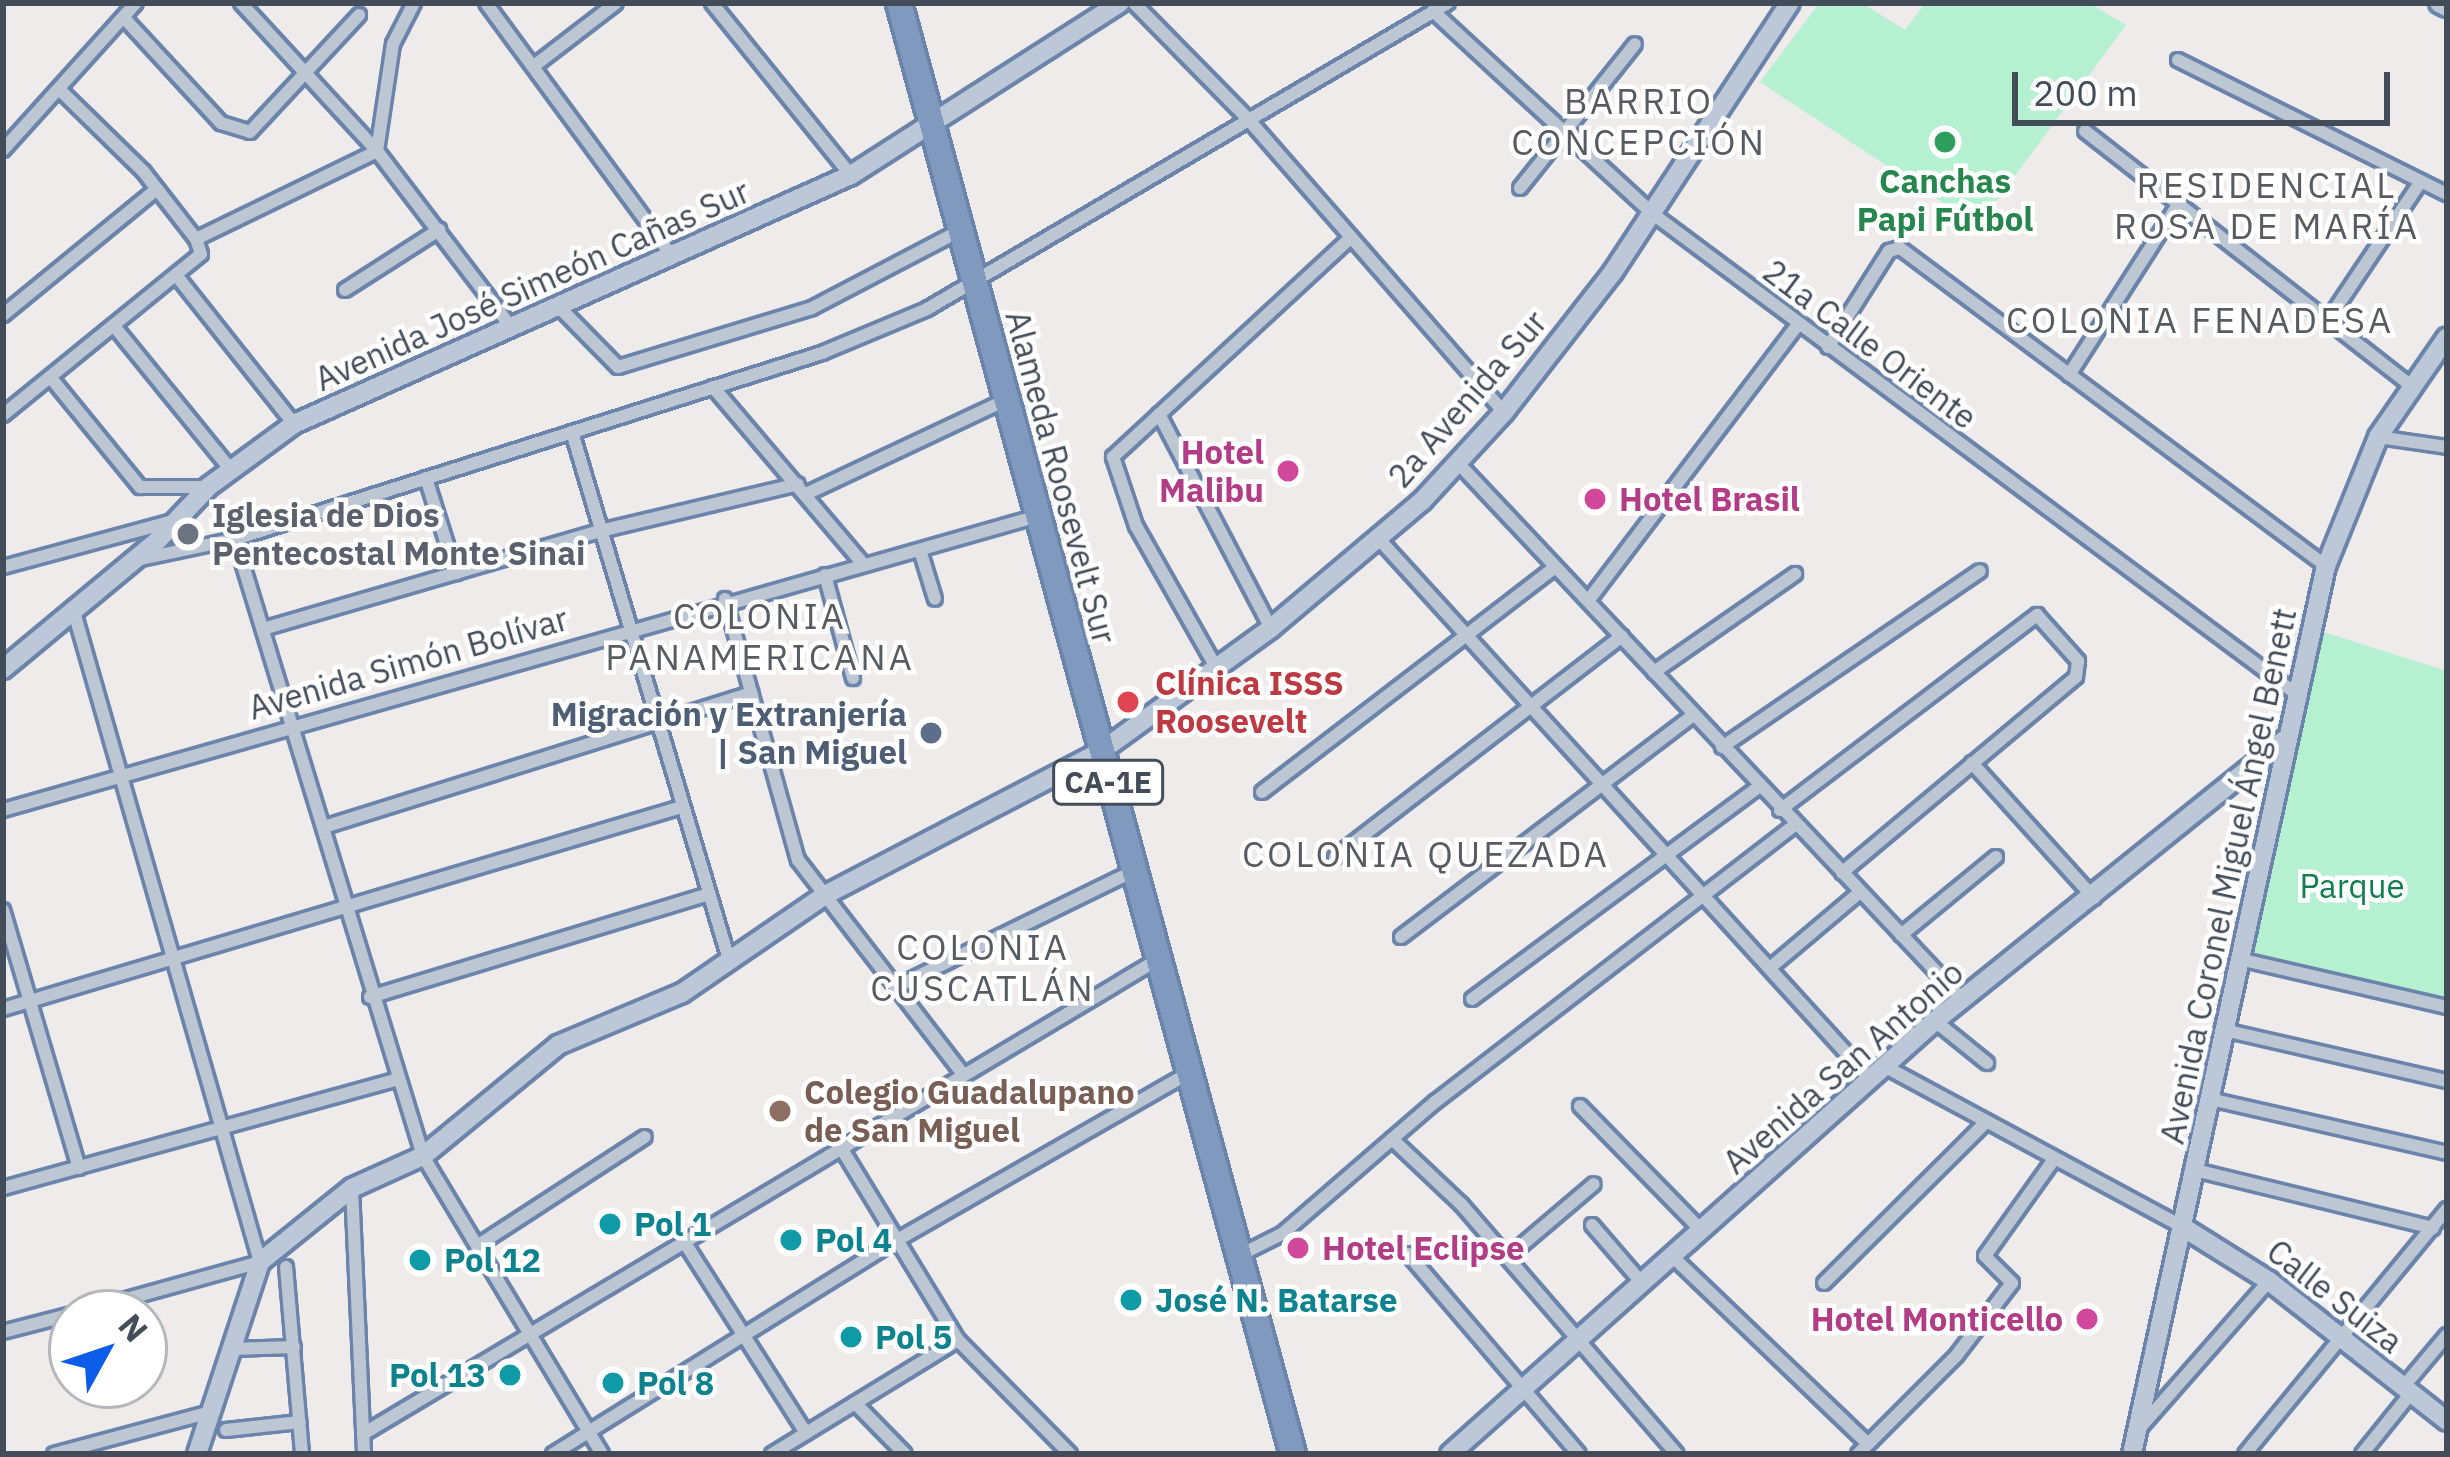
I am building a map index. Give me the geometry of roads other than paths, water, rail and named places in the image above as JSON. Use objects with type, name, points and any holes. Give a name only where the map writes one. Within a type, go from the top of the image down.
[{"type":"highway","name":"Alameda Roosevelt Sur","points":[[899,3],[1293,1454]]},
{"type":"street","points":[[3,150],[62,92],[136,3]]},
{"type":"street","points":[[377,151],[394,44],[414,3]]},
{"type":"street","points":[[485,3],[672,256]]},
{"type":"street","points":[[534,66],[616,3]]},
{"type":"street","points":[[712,3],[851,176]]},
{"type":"street","name":"Avenida José Simeón Cañas Sur","points":[[3,669],[134,560],[208,487],[294,424],[508,323],[851,176],[1120,3]]},
{"type":"street","points":[[1134,3],[1248,118],[1504,412]]},
{"type":"street","points":[[134,560],[235,539],[822,353],[976,284],[1448,3]]},
{"type":"street","name":"2a Avenida Sur","points":[[260,1262],[352,1188],[423,1156],[558,1045],[730,963],[825,895],[1100,752],[1271,628],[1459,464],[1504,412],[1653,214],[1790,3]]},
{"type":"street","points":[[249,5],[377,151],[508,323]]},
{"type":"street","name":"21a Calle Oriente","points":[[1433,11],[1653,214],[2295,693]]},
{"type":"street","points":[[125,19],[221,123],[250,132],[359,16]]},
{"type":"street","points":[[1520,188],[1635,44]]},
{"type":"street","points":[[2178,60],[2447,194]]},
{"type":"street","points":[[3,415],[201,254],[196,239],[157,189],[62,92]]},
{"type":"street","points":[[2085,131],[2411,386]]},
{"type":"street","points":[[196,239],[377,151]]},
{"type":"street","points":[[2328,320],[2421,182]]},
{"type":"street","points":[[3,315],[157,189]]},
{"type":"street","points":[[2069,375],[2180,203]]},
{"type":"street","points":[[345,290],[439,230]]},
{"type":"street","points":[[556,304],[618,367],[812,308],[961,230]]},
{"type":"street","points":[[1217,669],[1136,526],[1113,457],[1350,238]]},
{"type":"street","points":[[1828,347],[1894,247],[2326,566]]},
{"type":"street","points":[[176,275],[294,424]]},
{"type":"street","points":[[1588,601],[1798,325]]},
{"type":"street","points":[[114,326],[231,470]]},
{"type":"street","name":"Avenida Coronel Miguel Ángel Benett","points":[[2134,1448],[2326,566],[2378,437],[2447,338]]},
{"type":"street","points":[[51,377],[140,487],[208,487]]},
{"type":"street","points":[[713,387],[864,565]]},
{"type":"street","points":[[266,628],[604,530],[802,489],[1007,399]]},
{"type":"street","points":[[1159,414],[1271,628]]},
{"type":"street","points":[[572,432],[632,625],[705,895],[730,963]]},
{"type":"street","points":[[2378,437],[2447,446]]},
{"type":"street","points":[[1459,464],[1758,788],[1962,999]]},
{"type":"street","points":[[426,478],[456,573]]},
{"type":"street","name":"Avenida Simón Bolívar","points":[[3,809],[632,625],[1038,516]]},
{"type":"street","points":[[3,567],[174,520]]},
{"type":"street","points":[[1378,538],[1666,856],[1877,1073],[1986,1122],[2182,1226]]},
{"type":"street","points":[[235,539],[266,628],[370,997],[423,1156],[602,1454]]},
{"type":"street","points":[[920,550],[935,599]]},
{"type":"street","points":[[1262,792],[1555,567]]},
{"type":"street","points":[[1722,747],[1980,572]]},
{"type":"street","points":[[1654,672],[1795,574]]},
{"type":"street","points":[[825,575],[853,678]]},
{"type":"street","points":[[725,599],[798,860],[963,1074]]},
{"type":"street","points":[[74,612],[260,1262],[239,1349],[197,1454]]},
{"type":"street","points":[[1780,810],[2029,615],[2078,662],[2076,677],[1841,873]]},
{"type":"street","points":[[1335,857],[1622,636]]},
{"type":"street","points":[[324,827],[751,693]]},
{"type":"street","points":[[1401,937],[1692,716]]},
{"type":"street","name":"Avenida San Antonio","points":[[1456,1452],[1935,1021],[2095,899],[2286,739]]},
{"type":"street","points":[[1972,763],[2095,899]]},
{"type":"street","points":[[1472,999],[1758,788]]},
{"type":"street","points":[[3,1010],[681,807]]},
{"type":"street","points":[[1239,1255],[1282,1234],[1392,1138],[1795,826]]},
{"type":"street","points":[[1900,935],[1996,857]]},
{"type":"street","points":[[898,986],[1134,871]]},
{"type":"street","points":[[1771,967],[1860,892]]},
{"type":"street","points":[[370,997],[705,895]]},
{"type":"street","points":[[3,910],[80,1168]]},
{"type":"street","points":[[363,1434],[403,1418],[528,1332],[1159,959]]},
{"type":"street","points":[[2239,959],[2447,1007]]},
{"type":"street","points":[[1935,1021],[1987,1063]]},
{"type":"street","points":[[2224,1030],[2447,1081]]},
{"type":"street","points":[[553,1454],[899,1239],[1189,1073]]},
{"type":"street","points":[[3,1188],[224,1132],[396,1080]]},
{"type":"street","points":[[2210,1100],[2447,1153]]},
{"type":"street","points":[[1580,1106],[1702,1231]]},
{"type":"street","points":[[1824,1282],[1986,1122]]},
{"type":"street","points":[[477,1246],[645,1137]]},
{"type":"street","points":[[1392,1138],[1509,1256],[1677,1454]]},
{"type":"street","points":[[840,1146],[958,1340],[1070,1454]]},
{"type":"street","points":[[1673,1257],[1863,1449],[1956,1356],[2012,1283],[1985,1256],[2055,1158]]},
{"type":"street","points":[[2195,1170],[2433,1228]]},
{"type":"street","points":[[1509,1256],[1594,1184]]},
{"type":"street","points":[[352,1188],[364,1454]]},
{"type":"street","points":[[2245,1454],[2447,1209]]},
{"type":"street","points":[[1592,1225],[1643,1284]]},
{"type":"street","name":"Calle Suiza","points":[[2182,1226],[2269,1281],[2447,1421]]},
{"type":"street","points":[[683,1240],[806,1433]]},
{"type":"street","points":[[1408,1254],[1579,1454]]},
{"type":"street","points":[[163,1289],[260,1262]]},
{"type":"street","points":[[286,1267],[302,1454]]},
{"type":"street","points":[[2134,1448],[2269,1281]]},
{"type":"street","points":[[3,1314],[5,1331],[48,1320]]},
{"type":"street","points":[[2362,1454],[2447,1335]]},
{"type":"street","points":[[772,1454],[958,1340]]},
{"type":"street","points":[[239,1349],[295,1347]]},
{"type":"street","points":[[855,1403],[905,1454]]},
{"type":"street","points":[[54,1454],[211,1412]]},
{"type":"street","points":[[226,1430],[300,1422]]},
{"type":"place","name":"Canchas Papi Fútbol","points":[[1945,142]]},
{"type":"place","name":"Hotel Malibu","points":[[1288,471]]},
{"type":"place","name":"Hotel Brasil","points":[[1595,499]]},
{"type":"place","name":"Iglesia de Dios Pentecostal Monte Sinai","points":[[188,534]]},
{"type":"place","name":"Clínica ISSS Roosevelt","points":[[1128,702]]},
{"type":"place","name":"Migración y Extranjería | San Miguel","points":[[931,733]]},
{"type":"place","name":"Colegio Guadalupano de San Miguel","points":[[780,1111]]},
{"type":"place","name":"Pol 1","points":[[610,1224]]},
{"type":"place","name":"Pol 4","points":[[791,1240]]},
{"type":"place","name":"Hotel Eclipse","points":[[1298,1248]]},
{"type":"place","name":"Pol 12","points":[[420,1260]]},
{"type":"place","name":"José N. Batarse","points":[[1131,1300]]},
{"type":"place","name":"Hotel Monticello","points":[[2087,1319]]},
{"type":"place","name":"Pol 5","points":[[851,1337]]},
{"type":"place","name":"Pol 13","points":[[510,1375]]},
{"type":"place","name":"Pol 8","points":[[613,1383]]},
{"type":"district","name":"BARRIO CONCEPCIÓN","points":[[1639,120]]},
{"type":"district","name":"RESIDENCIAL ROSA DE MARÍA","points":[[2267,204]]},
{"type":"district","name":"COLONIA FENADESA","points":[[2200,320]]},
{"type":"district","name":"COLONIA PANAMERICANA","points":[[760,636]]},
{"type":"district","name":"COLONIA QUEZADA","points":[[1426,854]]},
{"type":"district","name":"COLONIA CUSCATLÁN","points":[[983,966]]},
{"type":"park label","name":"Parque","points":[[2352,886]]}]
